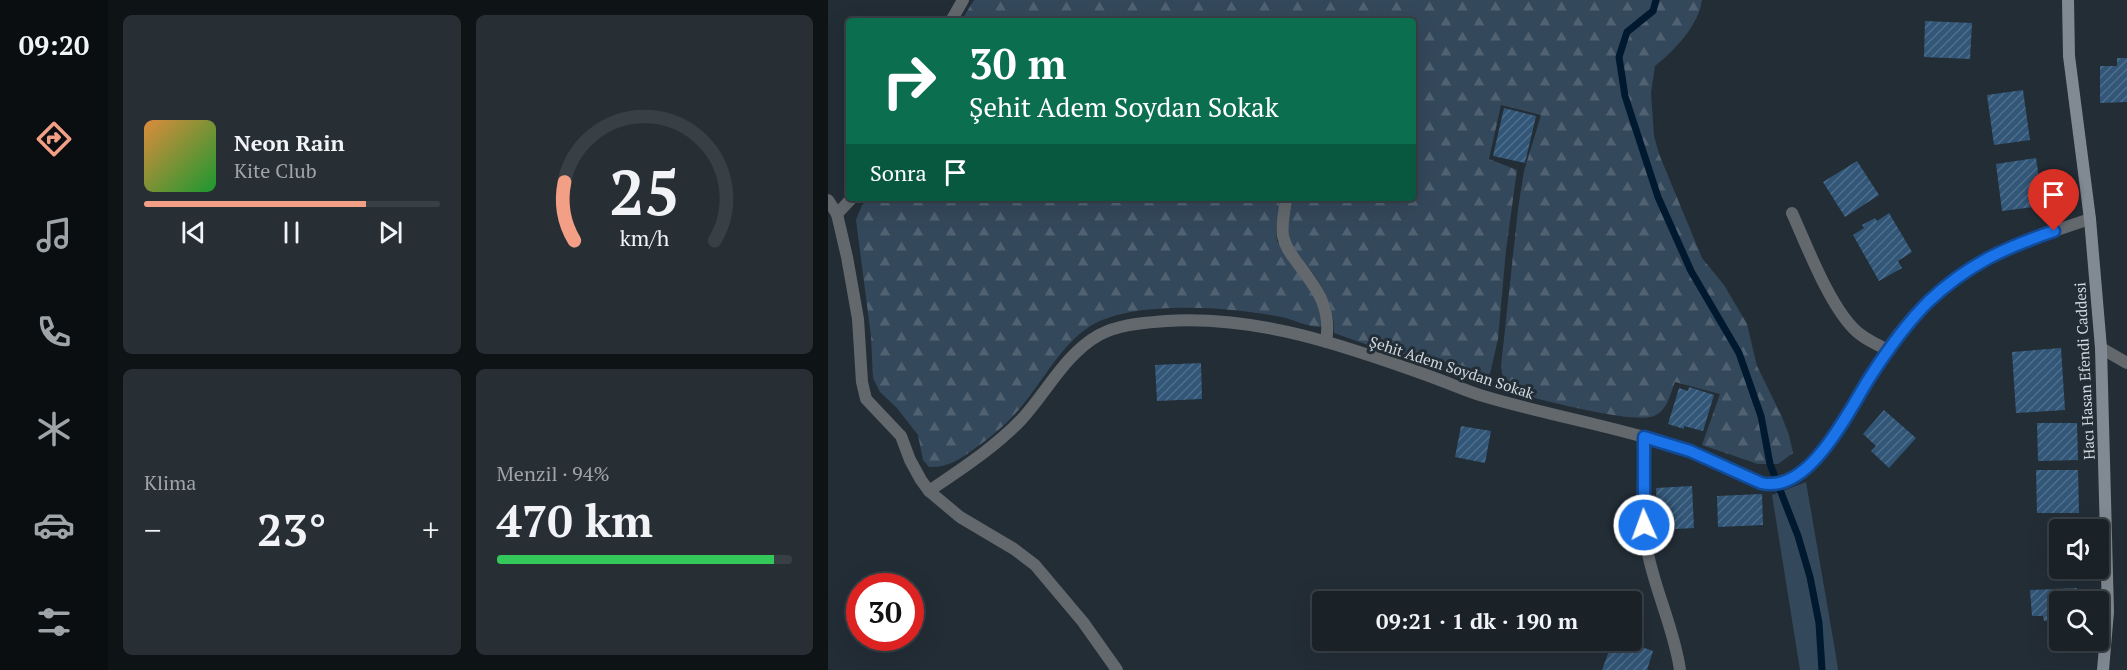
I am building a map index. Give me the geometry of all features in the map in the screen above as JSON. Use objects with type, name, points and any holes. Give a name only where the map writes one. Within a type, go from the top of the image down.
[{"type":"street","points":[[953,18],[963,0]]},
{"type":"street","name":"Hacı Hasan Efendi Caddesi","points":[[2068,0],[2069,56],[2090,219],[2101,348],[2108,612],[2103,670]]},
{"type":"street","points":[[828,200],[837,214],[847,257],[858,319],[862,382],[866,399],[901,436],[915,470],[929,491],[960,517],[1014,549],[1035,565],[1083,622],[1117,670]]},
{"type":"street","points":[[837,214],[849,201]]},
{"type":"street","points":[[1287,201],[1283,237],[1288,250],[1316,287],[1324,303],[1328,320],[1326,342]]},
{"type":"street","points":[[1792,213],[1834,302],[1844,317],[1854,329],[1888,350]]},
{"type":"street","name":"Şehit Adem Soydan Sokak","points":[[929,491],[989,450],[1018,423],[1081,347],[1100,335],[1117,327],[1142,322],[1210,320],[1250,324],[1326,342],[1523,408],[1644,437],[1690,451],[1771,486],[1792,478],[1808,468],[1832,440],[1904,327],[1956,277],[1981,261],[2019,243],[2090,219]]},
{"type":"street","points":[[2101,348],[2127,363]]},
{"type":"street","points":[[1644,437],[1645,543],[1680,670]]},
{"type":"green space","points":[[974,0],[1702,0],[1691,28],[1670,53],[1655,66],[1651,93],[1654,136],[1659,154],[1702,258],[1724,285],[1747,324],[1757,366],[1782,417],[1793,453],[1778,464],[1758,464],[1702,445],[1720,394],[1675,382],[1662,410],[1654,416],[1643,418],[1605,414],[1505,391],[1501,366],[1518,209],[1524,171],[1541,115],[1501,105],[1489,159],[1517,170],[1506,250],[1498,339],[1487,387],[1334,333],[1333,317],[1325,293],[1296,251],[1289,236],[1291,201],[1416,201],[1416,18],[963,18]]},
{"type":"green space","points":[[867,201],[1280,201],[1277,241],[1315,294],[1323,322],[1320,327],[1315,327],[1276,316],[1208,308],[1156,309],[1110,317],[1092,325],[1071,342],[1021,407],[993,435],[953,462],[929,467],[923,460],[918,435],[897,408],[880,392],[873,378],[871,336],[856,220],[862,205]]},
{"type":"green space","points":[[1806,482],[1838,670],[1800,670],[1772,495]]},
{"type":"building","points":[[1925,21],[1972,23],[1970,59],[1924,57]]},
{"type":"building","points":[[2117,58],[2127,58],[2127,102],[2100,103],[2100,66],[2117,66]]},
{"type":"building","points":[[2023,90],[2030,140],[1994,145],[1987,95]]},
{"type":"building","points":[[1504,108],[1536,116],[1525,163],[1493,156]]},
{"type":"building","points":[[2036,158],[2043,206],[2002,211],[1996,164]]},
{"type":"building","points":[[1857,161],[1879,195],[1845,217],[1823,182]]},
{"type":"building","points":[[1889,213],[1912,252],[1898,261],[1902,268],[1879,281],[1853,235],[1864,228],[1862,225],[1875,218],[1877,221]]},
{"type":"building","points":[[2061,348],[2065,410],[2016,413],[2012,352]]},
{"type":"building","points":[[1201,363],[1202,399],[1157,401],[1155,365]]},
{"type":"building","points":[[1689,387],[1714,395],[1703,431],[1668,424],[1679,388],[1688,391]]},
{"type":"building","points":[[1884,410],[1916,438],[1889,468],[1871,451],[1876,446],[1863,434]]},
{"type":"building","points":[[2037,423],[2077,423],[2078,460],[2038,461]]},
{"type":"building","points":[[1461,426],[1491,431],[1485,463],[1455,457]]},
{"type":"building","points":[[2036,470],[2078,470],[2079,513],[2037,513]]},
{"type":"building","points":[[1692,486],[1694,528],[1658,530],[1656,488]]},
{"type":"building","points":[[1762,494],[1763,525],[1718,527],[1717,496]]},
{"type":"building","points":[[2077,588],[2077,591],[2049,591],[2049,621],[2044,621],[2043,616],[2032,616],[2030,590]]},
{"type":"building","points":[[1642,647],[1653,651],[1647,670],[1602,670],[1609,651],[1642,651]]},
{"type":"waterway","points":[[1656,0],[1653,11],[1627,32],[1619,57],[1625,96],[1658,197],[1691,271],[1739,353],[1761,416],[1770,464],[1798,536],[1810,577],[1819,623],[1822,670]]},
{"type":"route","points":[[1644,525],[1644,437],[1690,451],[1771,486],[1792,478],[1808,468],[1832,440],[1866,382],[1904,327],[1930,301],[1956,277],[1981,261],[2019,243],[2054,231]]}]
